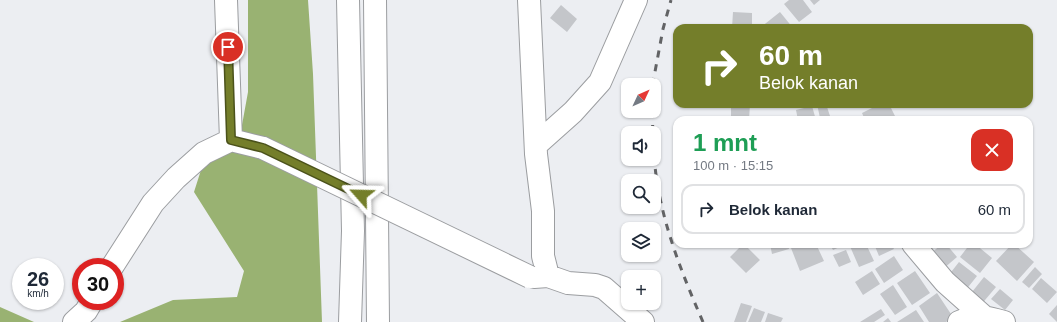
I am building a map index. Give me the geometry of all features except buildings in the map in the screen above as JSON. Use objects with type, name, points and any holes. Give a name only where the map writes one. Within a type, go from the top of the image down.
[{"type":"main road","points":[[226,0],[231,140]]},
{"type":"main road","points":[[348,0],[350,36],[353,231],[350,322]]},
{"type":"main road","points":[[375,0],[378,322]]},
{"type":"main road","points":[[529,0],[536,146],[543,211],[543,256],[539,276]]},
{"type":"main road","points":[[536,146],[573,112],[600,82],[636,0]]},
{"type":"main road","points":[[118,258],[153,203],[176,178],[204,153],[231,140],[263,148],[539,276],[568,283],[595,285],[604,288],[643,322]]},
{"type":"main road","points":[[916,248],[945,282],[982,316]]},
{"type":"main road","points":[[74,322],[87,310]]},
{"type":"main road","points":[[959,322],[968,318],[982,316],[1004,322]]},
{"type":"green space","points":[[248,0],[308,0],[313,74],[322,322],[120,322],[173,300],[237,297],[244,271],[194,192],[201,170],[242,125],[248,92]]},
{"type":"green space","points":[[0,307],[34,322],[0,322]]},
{"type":"railway","points":[[654,78],[663,29],[671,0]]},
{"type":"railway","points":[[652,118],[653,126]]},
{"type":"railway","points":[[655,166],[660,199],[673,247]]},
{"type":"railway","points":[[673,248],[703,322]]},
{"type":"route","points":[[228,47],[231,140],[263,148],[361,195]]}]
